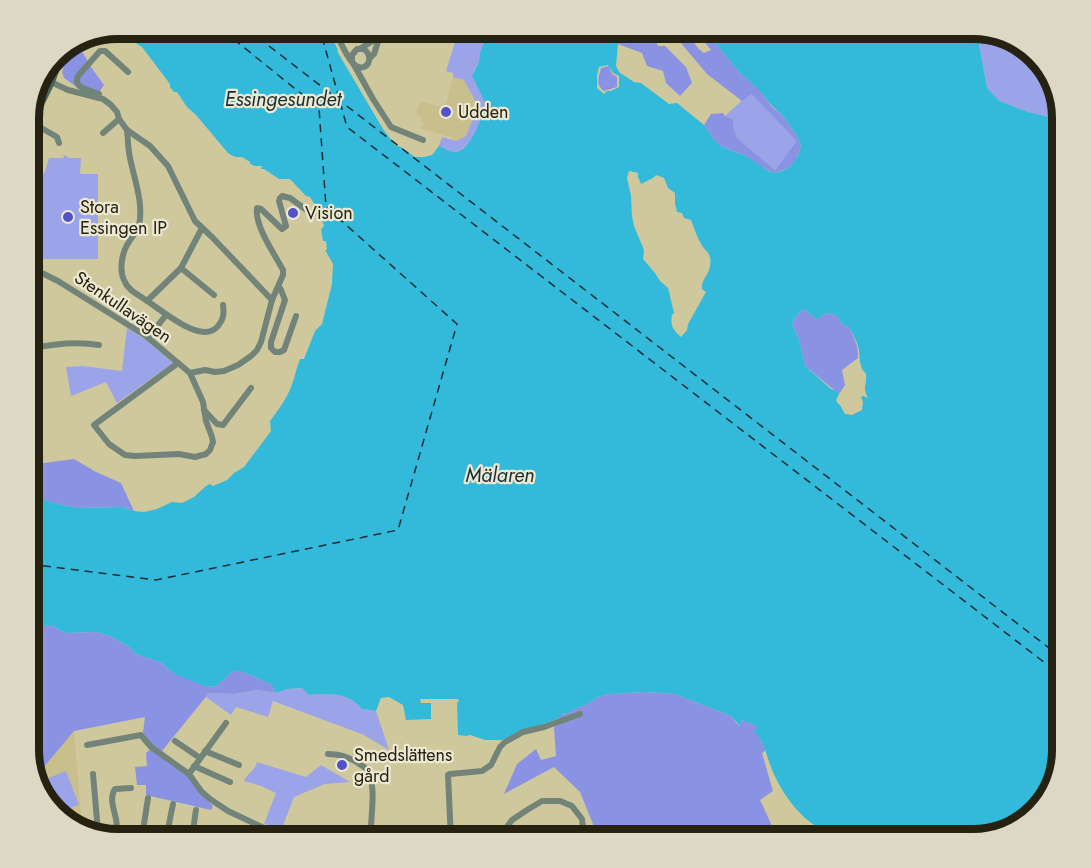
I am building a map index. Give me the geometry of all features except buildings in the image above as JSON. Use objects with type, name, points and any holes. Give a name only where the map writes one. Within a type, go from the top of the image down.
[{"type":"street","points":[[339,39],[391,127],[423,140]]},
{"type":"street","points":[[365,66],[359,67],[353,62],[352,55],[376,39]]},
{"type":"street","points":[[361,78],[365,66],[374,54],[378,39]]},
{"type":"street","points":[[344,48],[367,51],[370,58]]},
{"type":"street","points":[[128,72],[105,51],[100,51],[76,80],[82,88],[101,95],[117,112],[127,130],[150,146],[168,166],[195,221],[272,300]]},
{"type":"street","points":[[41,101],[56,69]]},
{"type":"street","points":[[51,82],[68,90],[103,99]]},
{"type":"street","points":[[103,133],[119,119]]},
{"type":"street","points":[[39,128],[57,137],[59,143]]},
{"type":"street","points":[[127,130],[140,212],[138,227],[126,246],[122,261],[123,279],[131,291],[166,315],[192,329],[205,333],[215,330],[221,324],[224,316],[223,305]]},
{"type":"street","points":[[178,363],[94,425],[110,444],[125,455],[179,454],[195,457],[206,454],[210,450],[212,437],[202,402],[190,373],[205,370],[224,371],[238,365],[257,350],[272,300],[283,275],[283,270],[258,223],[257,208],[261,209],[282,229],[286,226],[279,201],[282,195],[312,214],[319,211]]},
{"type":"street","points":[[147,301],[181,268],[202,228]]},
{"type":"street","points":[[181,268],[214,295]]},
{"type":"street","name":"Stenkullavägen","points":[[39,271],[55,279],[148,338],[190,373]]},
{"type":"street","points":[[279,287],[285,300],[271,342],[271,348],[275,352],[284,350],[296,316]]},
{"type":"street","points":[[148,338],[166,315]]},
{"type":"street","points":[[39,348],[58,343],[99,345]]},
{"type":"street","points":[[204,410],[217,424],[223,425],[251,388]]},
{"type":"street","points":[[437,829],[450,828],[448,775],[482,771],[491,765],[505,742],[523,732],[580,714]]},
{"type":"street","points":[[189,774],[226,723]]},
{"type":"street","points":[[87,745],[141,735],[151,747],[189,774],[210,800],[266,829]]},
{"type":"street","points":[[176,741],[200,758]]},
{"type":"street","points":[[206,751],[239,765]]},
{"type":"street","points":[[328,754],[346,756],[366,768],[371,778],[373,794],[370,829]]},
{"type":"street","points":[[194,766],[230,782]]},
{"type":"street","points":[[93,774],[97,826]]},
{"type":"street","points":[[117,829],[112,794],[115,789],[131,788]]},
{"type":"street","points":[[143,829],[148,798]]},
{"type":"street","points":[[506,829],[512,820],[542,801],[560,801],[573,806],[582,819],[583,829]]},
{"type":"street","points":[[168,829],[172,804]]},
{"type":"street","points":[[194,829],[196,810]]},
{"type":"shaded area","points":[[442,39],[455,39],[454,43]]},
{"type":"shaded area","points":[[456,39],[486,39],[479,62],[473,73],[475,83],[486,104],[471,140],[453,153],[439,146],[442,137],[456,141],[466,136],[478,106],[464,80],[453,77],[453,73],[446,71]]},
{"type":"shaded area","points":[[616,39],[654,39],[658,46],[665,46],[686,67],[692,83],[680,96],[666,83],[663,71],[647,66],[642,53],[618,44]]},
{"type":"shaded area","points":[[680,39],[693,39],[704,53],[711,50],[702,39],[712,39],[739,72],[760,90],[797,136],[801,146],[792,165],[773,173],[746,156],[722,147],[715,141],[704,125],[711,114],[723,113],[733,119],[737,138],[775,170],[797,141],[751,94],[742,101],[707,74]]},
{"type":"shaded area","points":[[978,40],[998,43],[1013,50],[1036,70],[1048,93],[1052,118],[999,102],[987,88]]},
{"type":"shaded area","points":[[81,49],[104,85],[97,95],[81,90],[64,78],[62,72],[66,59]]},
{"type":"shaded area","points":[[609,66],[612,74],[617,77],[617,87],[604,91],[599,86],[599,77],[601,68]]},
{"type":"shaded area","name":"Udden","points":[[453,77],[464,80],[478,106],[466,136],[456,141],[452,140],[453,138],[422,129],[424,123],[421,122],[422,118],[416,115],[420,101],[445,108]]},
{"type":"shaded area","points":[[750,93],[798,141],[775,170],[737,138],[733,119],[725,116]]},
{"type":"shaded area","name":"Stora Essingen IP","points":[[64,155],[70,158],[81,158],[80,174],[98,174],[98,259],[42,259],[42,174],[44,174],[49,158],[63,158]]},
{"type":"shaded area","points":[[803,309],[817,319],[826,313],[836,315],[843,325],[849,327],[854,338],[858,358],[842,370],[845,385],[839,394],[805,366],[799,339],[792,324]]},
{"type":"shaded area","points":[[127,328],[149,342],[173,363],[117,403],[106,382],[71,396],[66,367],[83,366],[122,371]]},
{"type":"shaded area","points":[[74,459],[121,483],[134,511],[122,507],[76,508],[39,498],[39,464]]},
{"type":"shaded area","points":[[51,625],[66,633],[96,632],[110,636],[128,646],[136,654],[162,663],[168,669],[207,687],[216,686],[233,671],[241,671],[271,684],[276,693],[257,690],[234,694],[209,693],[162,751],[152,745],[143,732],[145,717],[74,731],[42,769],[39,755],[39,627]]},
{"type":"shaded area","points":[[302,688],[309,695],[337,695],[350,699],[362,709],[376,711],[389,750],[364,735],[273,701],[268,717],[236,707],[231,715],[206,697],[209,693],[234,694],[257,690],[276,693],[287,689]]},
{"type":"shaded area","points":[[645,692],[675,694],[731,716],[739,726],[742,720],[758,726],[759,737],[765,748],[762,753],[773,791],[760,800],[774,829],[595,829],[580,792],[554,767],[504,794],[517,764],[536,749],[541,760],[556,756],[554,728],[560,718],[560,713],[567,714],[598,697],[609,694]]},
{"type":"shaded area","points":[[74,730],[81,820],[55,798],[47,785],[42,769]]},
{"type":"shaded area","points":[[151,749],[188,777],[213,806],[211,810],[146,795],[146,785],[137,785],[135,767],[147,766],[146,753]]},
{"type":"shaded area","points":[[257,762],[306,777],[321,765],[350,782],[325,784],[294,797],[282,828],[264,824],[276,793],[244,781]]},
{"type":"shaded area","points":[[66,771],[79,805],[66,809],[55,798],[46,779]]},
{"type":"water","name":"Mälaren","points":[[132,39],[331,39],[383,129],[395,145],[415,157],[424,157],[432,155],[439,146],[452,152],[458,151],[470,141],[474,134],[486,104],[472,76],[486,39],[616,39],[618,44],[616,66],[619,72],[634,82],[641,83],[669,104],[677,103],[704,125],[722,147],[746,156],[773,173],[791,166],[798,156],[801,146],[797,136],[783,116],[739,72],[712,39],[978,40],[987,88],[999,101],[1052,118],[1052,750],[1048,775],[1032,802],[1021,813],[1003,823],[973,829],[820,829],[796,809],[787,798],[773,773],[763,745],[755,733],[757,726],[742,720],[740,726],[731,716],[675,694],[645,692],[609,694],[598,697],[567,714],[561,713],[560,718],[502,740],[485,740],[470,735],[458,735],[458,699],[420,699],[421,703],[431,703],[431,719],[406,720],[403,705],[389,697],[381,698],[376,711],[362,709],[350,699],[330,694],[309,695],[302,688],[287,689],[276,693],[271,684],[241,671],[233,671],[216,686],[207,687],[177,675],[162,663],[136,654],[128,646],[110,636],[96,632],[66,633],[51,625],[39,627],[39,498],[76,508],[122,507],[144,512],[172,502],[182,503],[194,497],[206,486],[210,484],[213,486],[227,480],[244,467],[271,431],[270,421],[287,396],[300,359],[304,359],[315,331],[322,324],[332,284],[333,264],[325,250],[327,250],[326,241],[323,241],[321,229],[324,226],[320,213],[310,197],[306,196],[290,179],[279,179],[261,169],[262,166],[255,166],[242,157],[235,157],[228,153],[187,107],[177,92],[174,92],[142,47]],"holes":[[[608,65],[613,73],[619,76],[619,87],[604,94],[597,88],[599,67]],[[629,171],[638,173],[641,184],[656,175],[664,178],[668,188],[675,193],[677,212],[691,220],[709,255],[709,269],[702,286],[706,292],[687,330],[681,337],[674,330],[671,322],[674,313],[668,288],[643,259],[644,250],[632,216],[627,178]],[[803,309],[817,319],[826,313],[836,315],[843,325],[849,327],[858,345],[861,366],[866,374],[865,388],[868,398],[861,397],[862,410],[852,415],[845,414],[836,400],[839,394],[805,366],[799,339],[792,324]]]},
{"type":"ferry route","points":[[39,565],[156,580],[398,530],[457,324],[326,207],[319,108],[233,39]]},
{"type":"ferry route","points":[[260,39],[1052,650]]},
{"type":"ferry route","points":[[323,39],[339,98]]},
{"type":"ferry route","points":[[340,102],[347,127],[1052,668]]},
{"type":"place","name":"Udden","points":[[446,112]]},
{"type":"place","name":"Vision","points":[[293,213]]},
{"type":"place","name":"Stora Essingen IP","points":[[68,217]]},
{"type":"place","name":"Smedslättens gård","points":[[342,765]]},
{"type":"water label","name":"Essingesundet","points":[[283,99]]}]
